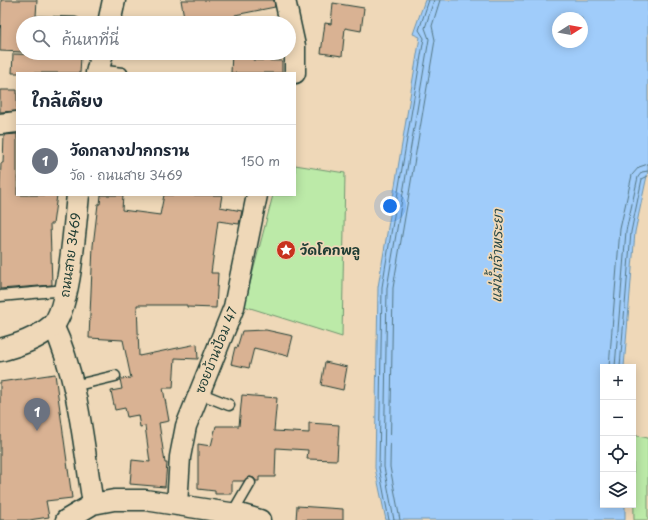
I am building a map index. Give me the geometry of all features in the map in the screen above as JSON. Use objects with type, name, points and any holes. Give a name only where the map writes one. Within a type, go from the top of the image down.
[{"type":"street","points":[[111,16],[114,0]]},
{"type":"street","points":[[285,0],[288,16]]},
{"type":"street","points":[[295,60],[295,72]]},
{"type":"street","points":[[0,124],[16,122]]},
{"type":"street","name":"ถนนสาย 3469","points":[[0,350],[33,339],[53,325],[63,307],[78,196]]},
{"type":"street","name":"ซอยบ้านป้อม 47","points":[[186,510],[180,457],[186,426],[234,307],[257,196]]},
{"type":"street","points":[[53,325],[63,346],[73,386],[93,504]]},
{"type":"street","points":[[66,520],[93,504],[114,500],[145,500],[186,510],[232,514],[260,520]]},
{"type":"lane","points":[[99,65],[119,72]]},
{"type":"lane","points":[[0,296],[66,290]]},
{"type":"lane","points":[[73,386],[115,376]]},
{"type":"lane","points":[[199,393],[229,405]]},
{"type":"lane","points":[[232,514],[250,483]]},
{"type":"green space","points":[[296,165],[345,173],[342,337],[244,306],[273,196],[296,196]]},
{"type":"green space","points":[[636,436],[648,438],[648,520],[634,520],[634,508],[636,508]]},
{"type":"water","name":"แม่น้ำเจ้าพระยา","points":[[425,0],[648,0],[648,171],[635,232],[624,364],[600,364],[600,508],[625,508],[625,520],[386,520],[375,468],[378,287],[420,37],[413,34]]},
{"type":"building","points":[[1,0],[37,0],[36,16],[16,16],[16,52],[0,51]]},
{"type":"building","points":[[181,0],[274,0],[275,7],[235,16],[184,16]]},
{"type":"building","points":[[333,3],[364,8],[361,31],[345,28],[342,56],[321,53],[325,23],[331,24]]},
{"type":"building","points":[[13,54],[16,54],[16,60],[81,60],[80,72],[12,73]]},
{"type":"building","points":[[232,60],[282,61],[282,72],[231,72]]},
{"type":"building","points":[[0,90],[16,90],[16,111],[0,112]]},
{"type":"building","points":[[16,134],[16,196],[57,196],[53,224],[50,224],[52,285],[0,289],[0,185],[1,163],[3,163],[4,135]]},
{"type":"building","points":[[101,196],[123,196],[122,210],[160,215],[164,196],[222,196],[220,207],[242,211],[239,224],[218,221],[211,273],[218,273],[216,308],[187,307],[187,305],[137,305],[139,356],[197,344],[198,359],[175,358],[173,388],[163,388],[169,421],[159,423],[165,463],[167,463],[165,487],[130,484],[132,460],[150,462],[145,426],[140,427],[138,415],[127,417],[125,408],[115,410],[111,391],[122,389],[120,379],[131,378],[123,340],[89,338],[93,246],[98,204],[100,204]]},
{"type":"building","points":[[266,330],[293,336],[288,356],[254,348],[249,368],[231,364],[235,347],[237,348],[242,331]]},
{"type":"building","points":[[325,362],[347,367],[343,390],[321,385]]},
{"type":"building","points":[[55,374],[72,498],[46,501],[49,517],[29,520],[0,520],[0,382]]},
{"type":"building","points":[[242,395],[277,398],[274,431],[309,433],[309,423],[339,425],[337,460],[307,459],[308,450],[276,448],[275,477],[259,477],[259,481],[256,481],[254,478],[250,477],[244,481],[232,481],[232,494],[215,494],[215,491],[198,489],[198,444],[211,446],[216,426],[239,426]]},
{"type":"building","points":[[297,506],[343,509],[343,520],[296,520]]},
{"type":"place","name":"วัดโคกพลู","points":[[286,250]]},
{"type":"place","name":"วัดกลางปากกราน","points":[[37,431]]}]
